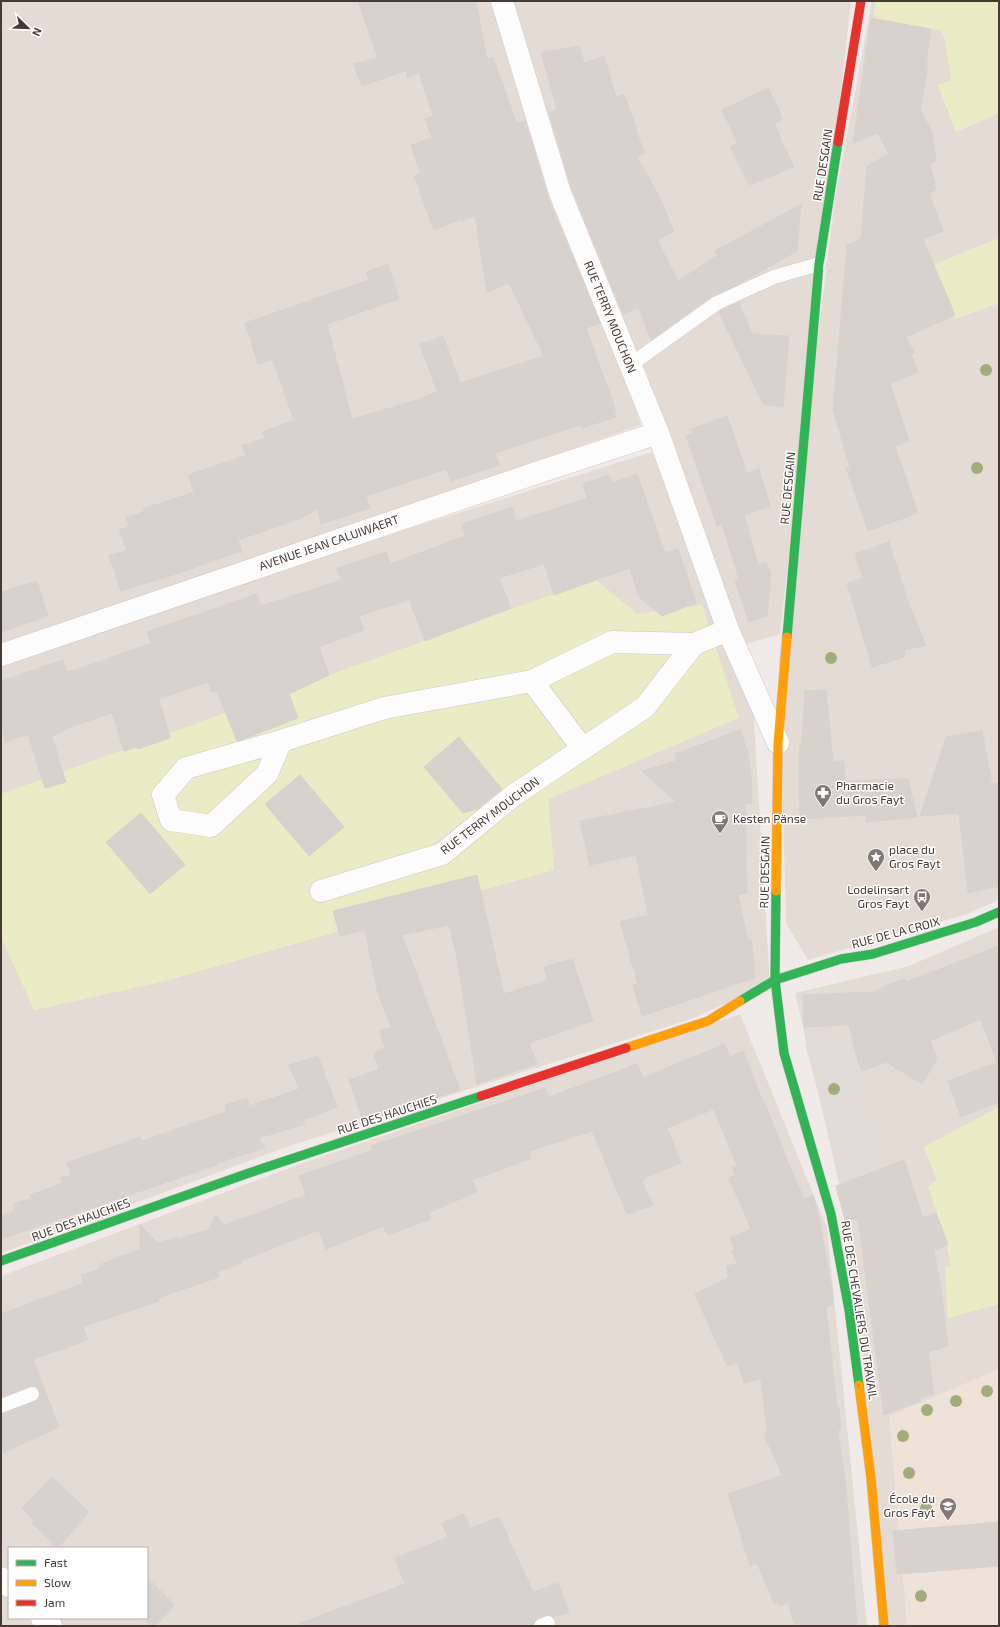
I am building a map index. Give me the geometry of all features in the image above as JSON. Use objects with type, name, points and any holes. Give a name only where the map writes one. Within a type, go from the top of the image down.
[{"type":"street","name":"RUE TERRY MOUCHON","points":[[502,1],[560,192],[658,433],[728,630],[778,742]]},
{"type":"street","name":"RUE DESGAIN","points":[[775,980],[778,742],[819,264],[861,1]]},
{"type":"street","name":"AVENUE JEAN CALUIWAERT","points":[[1,655],[658,433]]},
{"type":"street","name":"RUE TERRY MOUCHON","points":[[280,741],[267,774],[211,826],[171,820],[163,796],[186,768],[280,741],[384,708],[532,681],[612,642],[694,644],[728,630]]},
{"type":"street","name":"RUE TERRY MOUCHON","points":[[321,891],[442,854],[514,795],[645,707],[694,644]]},
{"type":"street","points":[[532,681],[583,749]]},
{"type":"street","name":"RUE DE LA CROIX","points":[[775,980],[842,959],[873,954],[976,922],[999,912]]},
{"type":"street","name":"RUE DES HAUCHIES","points":[[1,1261],[246,1174],[708,1021],[775,980]]},
{"type":"street","name":"RUE DES CHEVALIERS DU TRAVAIL","points":[[775,980],[784,1053],[831,1214],[849,1310],[871,1478],[884,1626]]},
{"type":"street","points":[[43,1619],[51,1626]]},
{"type":"lane","points":[[630,365],[717,303],[774,277],[819,264]]},
{"type":"lane","points":[[1,1406],[32,1394]]},
{"type":"shaded area","points":[[1,1],[851,1],[780,634],[740,646],[647,375],[570,205],[641,425],[1,646]]},
{"type":"shaded area","points":[[872,1],[999,1],[999,900],[967,914],[808,960],[786,923],[779,659],[834,205]]},
{"type":"shaded area","points":[[652,452],[753,706],[770,984],[688,1020],[286,1147],[1,1253],[1,657]]},
{"type":"shaded area","points":[[999,927],[999,1626],[889,1626],[852,1239],[795,993],[909,966]]},
{"type":"shaded area","points":[[740,1014],[827,1228],[867,1626],[59,1626],[51,1619],[148,1619],[148,1547],[8,1547],[8,1581],[1,1575],[1,1276],[300,1164]]},
{"type":"shaded area","points":[[805,1036],[841,1039],[881,1157],[844,1178],[831,1139],[807,1051]]},
{"type":"shaded area","name":"École du Gros Fayt","points":[[999,1369],[999,1626],[907,1626],[889,1416]]},
{"type":"shaded area","points":[[1,1584],[8,1590],[8,1619],[40,1619],[48,1626],[1,1626]]},
{"type":"green space","points":[[875,1],[999,1],[999,113],[956,132],[938,85],[951,80],[945,39],[940,30],[873,19]]},
{"type":"green space","points":[[999,238],[999,303],[955,319],[944,288],[939,290],[928,267]]},
{"type":"green space","points":[[595,579],[637,614],[702,605],[739,718],[548,799],[554,870],[165,981],[34,1010],[1,937],[1,794]]},
{"type":"green space","points":[[999,1107],[999,1304],[948,1318],[945,1267],[951,1265],[946,1242],[928,1186],[937,1181],[924,1147]]},
{"type":"building","points":[[358,1],[476,1],[487,59],[493,57],[517,124],[525,121],[548,198],[600,323],[586,328],[614,405],[616,417],[582,428],[580,425],[495,453],[499,465],[451,481],[446,469],[366,496],[370,508],[321,524],[317,509],[299,519],[238,540],[242,551],[121,591],[109,555],[127,551],[119,530],[129,527],[126,518],[145,511],[143,508],[194,492],[188,475],[246,455],[242,446],[265,438],[262,432],[294,420],[273,360],[258,364],[245,323],[369,280],[366,272],[388,264],[399,299],[327,324],[352,419],[414,401],[437,392],[420,344],[443,336],[460,383],[544,356],[509,283],[488,292],[475,216],[462,221],[461,219],[434,230],[414,176],[420,173],[411,145],[432,138],[425,119],[433,116],[419,73],[407,78],[407,70],[362,86],[353,64],[378,58]]},
{"type":"building","points":[[871,18],[931,29],[927,53],[927,72],[920,109],[932,133],[936,160],[930,164],[936,190],[929,193],[943,231],[923,239],[955,315],[906,337],[914,353],[911,355],[918,372],[890,384],[909,441],[895,446],[918,513],[868,531],[846,468],[850,467],[833,410],[847,245],[861,239],[867,166],[889,154],[878,133],[853,143]]},
{"type":"building","points":[[579,46],[584,63],[604,56],[616,97],[624,94],[639,136],[638,137],[645,153],[637,157],[659,196],[674,231],[657,240],[678,281],[718,255],[715,251],[801,204],[797,251],[733,287],[712,296],[651,340],[639,308],[623,314],[572,189],[549,112],[557,109],[541,53]]},
{"type":"building","points":[[768,88],[783,119],[774,124],[794,167],[749,185],[730,147],[738,143],[722,110]]},
{"type":"building","points":[[739,302],[752,334],[789,336],[783,407],[763,404],[719,312]]},
{"type":"building","points":[[727,416],[747,473],[759,469],[770,506],[744,515],[758,565],[766,562],[771,574],[767,616],[749,622],[735,581],[739,579],[722,524],[717,526],[686,436],[693,433],[691,429]]},
{"type":"building","points":[[637,474],[665,553],[678,549],[696,603],[662,616],[639,597],[630,568],[554,595],[544,564],[499,578],[511,608],[425,641],[409,600],[359,616],[364,630],[319,647],[329,675],[289,694],[298,718],[237,741],[217,691],[212,692],[208,682],[159,699],[170,738],[138,749],[137,747],[124,751],[112,713],[62,730],[63,732],[52,736],[66,782],[45,788],[28,734],[6,742],[1,728],[1,681],[63,660],[67,672],[90,665],[151,643],[147,632],[210,610],[257,594],[261,606],[341,580],[337,568],[386,552],[390,564],[465,536],[462,524],[512,507],[516,521],[587,498],[583,484],[609,475],[612,483]]},
{"type":"building","points":[[889,542],[910,608],[926,645],[904,650],[905,657],[872,667],[847,583],[863,578],[855,554]]},
{"type":"building","points":[[37,581],[48,616],[1,632],[1,592]]},
{"type":"building","points":[[826,690],[833,762],[844,761],[845,781],[908,779],[917,817],[866,822],[866,815],[800,819],[799,764],[800,745],[802,745],[805,691]]},
{"type":"building","points":[[740,730],[748,753],[751,774],[752,803],[745,805],[747,893],[738,895],[748,940],[751,940],[754,961],[754,978],[642,1016],[633,985],[638,984],[620,922],[648,915],[636,855],[590,865],[580,821],[676,802],[642,771],[676,761],[675,754]]},
{"type":"building","points":[[982,731],[992,784],[999,783],[999,886],[968,893],[959,813],[920,816],[946,737]]},
{"type":"building","points":[[459,737],[502,789],[477,809],[463,813],[424,767]]},
{"type":"building","points":[[300,775],[344,827],[309,856],[265,804]]},
{"type":"building","points":[[141,813],[185,865],[150,894],[106,842]]},
{"type":"building","points":[[477,875],[504,994],[548,980],[544,967],[572,959],[593,1021],[529,1043],[537,1064],[477,1084],[456,953],[449,925],[402,935],[460,1090],[363,1122],[349,1080],[379,1069],[374,1053],[385,1048],[380,1030],[391,1027],[378,994],[365,930],[340,936],[333,911]]},
{"type":"building","points":[[999,946],[999,1061],[996,1061],[981,1019],[930,1041],[937,1059],[922,1084],[886,1062],[862,1071],[857,1058],[849,1025],[804,1027],[803,995],[873,992],[887,985],[905,979],[906,982]]},
{"type":"building","points":[[725,1044],[730,1057],[743,1051],[794,1178],[804,1199],[813,1195],[819,1217],[832,1289],[833,1305],[826,1307],[837,1407],[839,1407],[841,1429],[838,1430],[846,1487],[857,1626],[795,1626],[788,1603],[780,1606],[778,1603],[774,1604],[757,1563],[750,1566],[728,1494],[782,1475],[764,1434],[767,1432],[761,1379],[744,1383],[738,1362],[727,1366],[695,1294],[728,1278],[726,1266],[738,1264],[732,1251],[735,1249],[730,1238],[751,1229],[729,1178],[736,1175],[732,1167],[737,1166],[714,1109],[667,1128],[681,1163],[644,1178],[645,1180],[642,1181],[653,1205],[627,1214],[592,1131],[530,1151],[530,1159],[472,1180],[477,1192],[428,1213],[431,1219],[387,1235],[383,1226],[326,1249],[319,1230],[217,1272],[219,1277],[158,1298],[159,1301],[83,1327],[88,1340],[33,1359],[59,1427],[1,1454],[1,1414],[35,1402],[39,1399],[40,1395],[38,1388],[33,1386],[1,1397],[1,1314],[84,1283],[81,1275],[100,1269],[99,1265],[140,1249],[140,1225],[158,1243],[177,1237],[178,1239],[210,1229],[215,1215],[225,1225],[306,1195],[299,1176],[373,1150],[371,1146],[545,1088],[549,1097],[637,1064],[643,1078]]},
{"type":"building","points":[[318,1056],[337,1107],[303,1120],[305,1124],[259,1138],[265,1148],[216,1163],[217,1165],[1,1239],[1,1216],[14,1211],[14,1203],[31,1199],[30,1195],[63,1183],[61,1178],[71,1175],[67,1163],[140,1137],[142,1141],[226,1112],[225,1105],[247,1098],[249,1106],[299,1089],[289,1065]]},
{"type":"building","points":[[999,1062],[999,1102],[961,1117],[948,1081]]},
{"type":"building","points":[[904,1160],[923,1218],[936,1213],[948,1244],[934,1251],[941,1288],[948,1346],[928,1352],[934,1394],[920,1398],[920,1401],[884,1415],[858,1219],[845,1220],[836,1186]]},
{"type":"building","points":[[52,1477],[89,1512],[59,1547],[57,1547],[32,1523],[34,1521],[22,1508]]},
{"type":"building","points":[[464,1514],[471,1528],[499,1517],[533,1592],[558,1583],[569,1612],[554,1617],[545,1615],[537,1618],[533,1625],[530,1626],[299,1626],[298,1624],[405,1584],[395,1558],[448,1537],[441,1523]]},
{"type":"building","points":[[999,1522],[999,1566],[897,1574],[893,1531]]},
{"type":"building","points":[[148,1578],[175,1605],[155,1626],[147,1626]]},
{"type":"traffic: fast","points":[[787,637],[819,264],[838,142]]},
{"type":"traffic: fast","points":[[776,891],[775,980],[784,1053],[831,1214],[849,1310],[859,1385]]},
{"type":"traffic: fast","points":[[740,1001],[775,980],[841,959],[873,954],[976,922],[999,912]]},
{"type":"traffic: fast","points":[[1,1261],[246,1174],[481,1096]]},
{"type":"traffic: slow","points":[[776,891],[778,743],[787,637]]},
{"type":"traffic: slow","points":[[626,1048],[708,1021],[740,1001]]},
{"type":"traffic: slow","points":[[859,1385],[871,1478],[884,1626]]},
{"type":"traffic: jam","points":[[838,142],[861,1]]},
{"type":"traffic: jam","points":[[481,1096],[626,1048]]},
{"type":"place","name":"Pharmacie du Gros Fayt","points":[[823,808]]},
{"type":"place","name":"Kesten Pänse","points":[[720,834]]},
{"type":"place","name":"place du Gros Fayt","points":[[876,872]]},
{"type":"place","name":"Lodelinsart Gros Fayt","points":[[922,912]]},
{"type":"place","name":"École du Gros Fayt","points":[[948,1521]]}]
